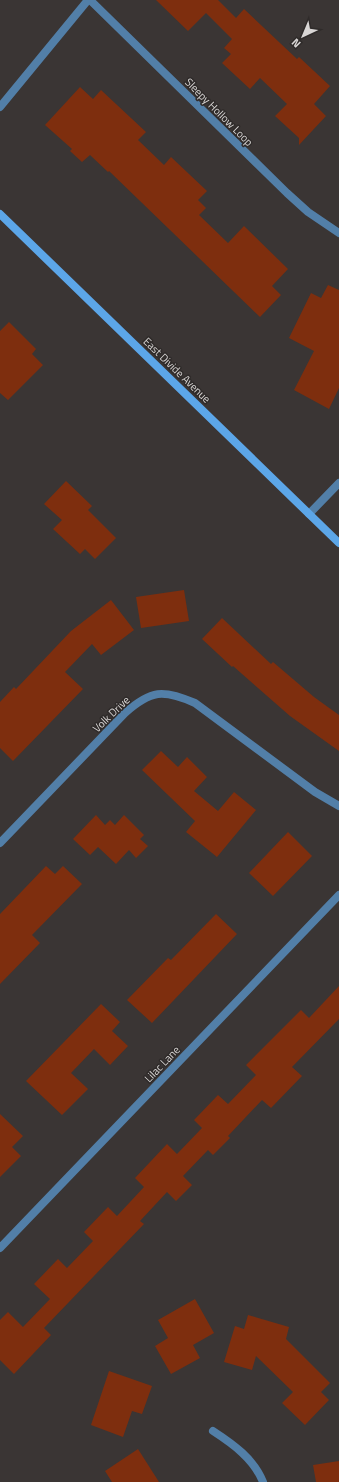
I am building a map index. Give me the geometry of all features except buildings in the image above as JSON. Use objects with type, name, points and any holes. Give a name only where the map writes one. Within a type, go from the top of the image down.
[{"type":"street","points":[[0,107],[89,0]]},
{"type":"street","name":"Sleepy Hollow Loop","points":[[89,0],[286,193],[308,212],[339,232]]},
{"type":"street","name":"East Divide Avenue","points":[[0,214],[339,543]]},
{"type":"street","points":[[309,514],[339,483]]},
{"type":"street","name":"Volk Drive","points":[[0,843],[125,713],[144,699],[158,694],[180,697],[194,703],[315,792],[339,806]]},
{"type":"street","name":"Lilac Lane","points":[[0,1248],[339,895]]},
{"type":"street","points":[[213,1431],[230,1442],[247,1458],[260,1475],[263,1482]]}]
